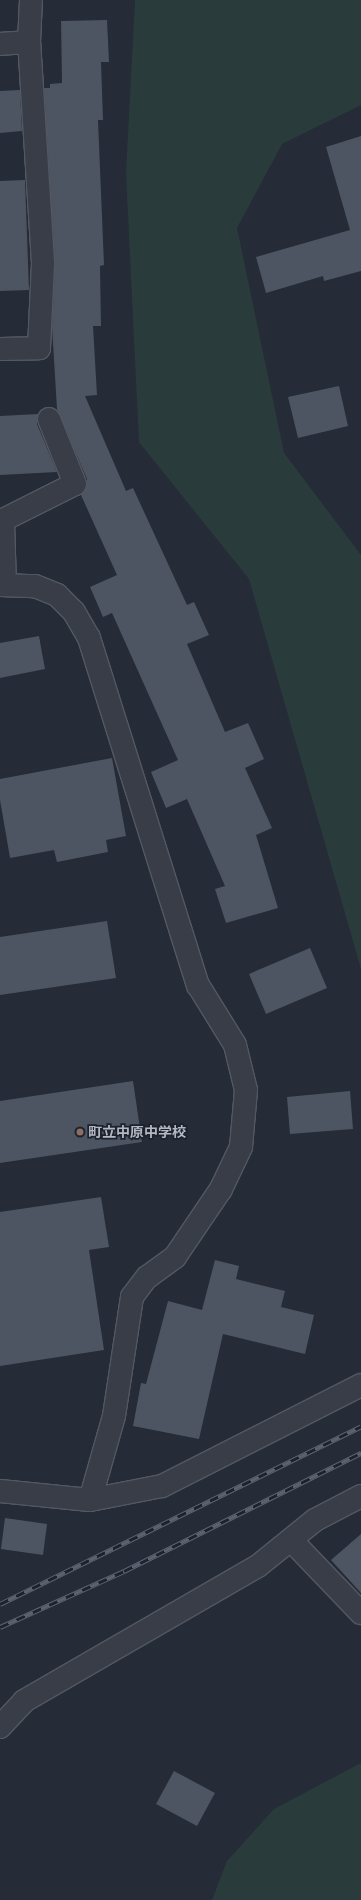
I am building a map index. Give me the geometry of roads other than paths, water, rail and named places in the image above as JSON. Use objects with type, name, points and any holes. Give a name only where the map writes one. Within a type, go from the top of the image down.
[{"type":"street","points":[[0,349],[39,348],[43,263],[29,42],[31,0]]},
{"type":"street","points":[[0,44],[29,42]]},
{"type":"street","points":[[50,420],[75,484],[4,520],[2,585],[35,586],[57,594],[74,612],[89,638],[198,985],[235,1045],[246,1090],[241,1147],[221,1189],[176,1257],[147,1277],[132,1297],[114,1416],[90,1500]]},
{"type":"street","points":[[0,1491],[90,1500],[162,1486],[361,1385]]},
{"type":"street","points":[[0,1727],[24,1701],[258,1566],[315,1520],[361,1496]]},
{"type":"street","points":[[291,1540],[361,1613]]},
{"type":"railway","points":[[0,1604],[361,1426]]},
{"type":"railway","points":[[0,1627],[124,1571],[361,1453]]},
{"type":"place","name":"町立中原中学校","points":[[80,1132]]}]
